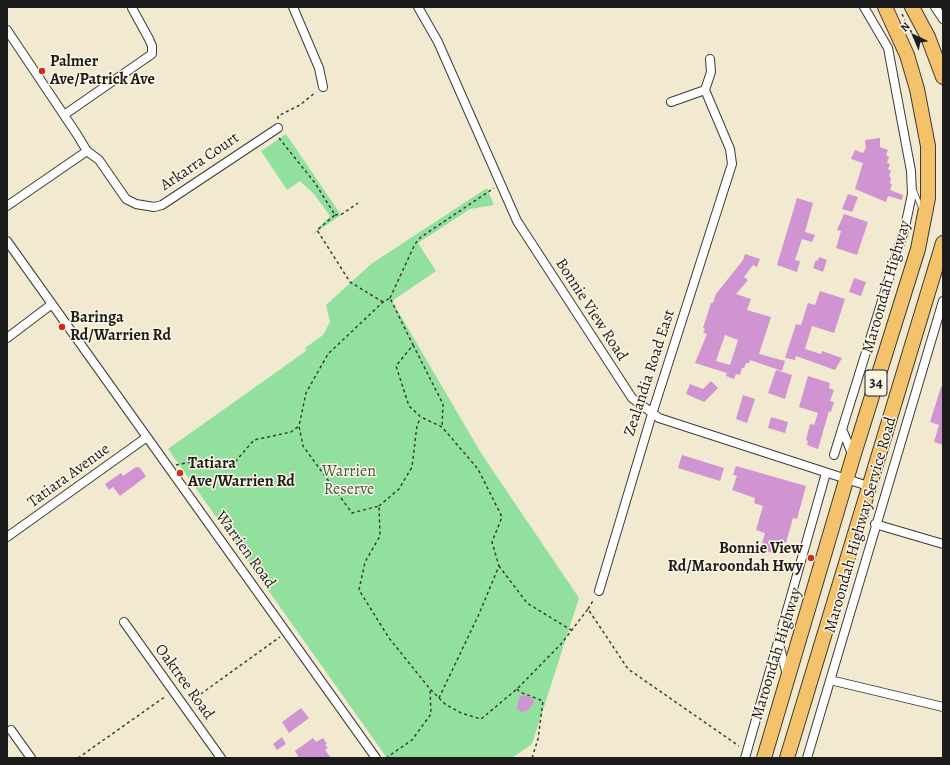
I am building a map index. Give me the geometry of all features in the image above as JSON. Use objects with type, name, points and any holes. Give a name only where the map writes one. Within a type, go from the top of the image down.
[{"type":"highway","name":"Maroondah Highway","points":[[764,758],[853,457],[918,249],[925,217],[928,198],[928,146],[918,89],[907,55],[885,7]]},
{"type":"highway","points":[[912,7],[928,37],[943,77]]},
{"type":"highway","name":"34","points":[[787,758],[868,486],[942,252]]},
{"type":"street","points":[[292,7],[319,68],[323,88]]},
{"type":"street","name":"Bonnie View Road","points":[[418,7],[438,42],[517,221],[632,398],[659,418],[868,486]]},
{"type":"street","points":[[834,455],[905,227],[912,194],[912,183],[888,48],[864,7]]},
{"type":"street","points":[[935,7],[943,19]]},
{"type":"street","points":[[64,115],[152,54],[152,46],[149,38],[132,8]]},
{"type":"street","name":"Arkarra Court","points":[[7,30],[87,151],[99,160],[126,199],[136,204],[154,207],[162,205],[278,128]]},
{"type":"street","points":[[671,102],[705,90],[711,72],[710,59]]},
{"type":"street","name":"Zealandia Road East","points":[[599,591],[652,414],[732,164],[730,149],[705,90]]},
{"type":"street","points":[[7,206],[87,151]]},
{"type":"street","name":"Warrien Road","points":[[7,241],[376,758]]},
{"type":"street","name":"Maroondah Highway Service Road","points":[[807,758],[875,524],[943,301]]},
{"type":"street","points":[[7,338],[52,304]]},
{"type":"street","name":"Maroondah Highway Service Road","points":[[842,429],[853,457]]},
{"type":"street","name":"Tatiara Avenue","points":[[7,537],[147,437]]},
{"type":"street","points":[[746,755],[826,473]]},
{"type":"street","points":[[875,524],[943,544]]},
{"type":"street","name":"Oaktree Road","points":[[124,622],[221,758]]},
{"type":"street","points":[[779,642],[787,678]]},
{"type":"street","points":[[830,680],[943,707]]},
{"type":"street","points":[[11,730],[31,758]]},
{"type":"lane","points":[[912,183],[925,217]]},
{"type":"path","points":[[278,128],[278,116],[300,105],[323,88]]},
{"type":"path","points":[[264,136],[270,143],[278,138],[315,183],[336,215]]},
{"type":"path","points":[[421,417],[417,425],[412,468],[399,489],[380,506],[352,512],[303,446],[299,426],[306,394],[328,354],[383,302],[390,298],[415,244],[421,238],[500,184]]},
{"type":"path","points":[[358,203],[342,214],[336,215],[317,230],[350,282],[383,302]]},
{"type":"path","points":[[390,298],[443,404],[442,427]]},
{"type":"path","points":[[413,345],[396,366],[409,406],[421,417],[442,427],[478,469],[502,517],[492,542],[499,566],[528,603],[572,631]]},
{"type":"path","points":[[168,466],[201,460],[235,462],[254,440],[291,432],[299,426]]},
{"type":"path","points":[[380,506],[380,536],[364,562],[359,590],[389,638],[430,689],[439,698],[461,713],[481,719],[517,689],[562,644],[588,609],[599,591]]},
{"type":"path","points":[[439,698],[479,614],[499,566]]},
{"type":"path","points":[[588,609],[628,669],[746,755]]},
{"type":"path","points":[[184,706],[287,632]]},
{"type":"path","points":[[386,758],[412,740],[430,714],[430,689]]},
{"type":"path","points":[[517,689],[520,692],[543,701],[538,739],[532,758]]},
{"type":"path","points":[[78,758],[173,691]]},
{"type":"green space","points":[[286,134],[341,215],[312,235],[330,216],[314,194],[300,181],[287,190],[261,151]]},
{"type":"green space","name":"Warrien Reserve","points":[[487,188],[494,205],[470,209],[418,243],[436,271],[392,301],[481,453],[579,598],[532,744],[512,758],[387,758],[168,449],[306,351],[305,348],[323,335],[330,322],[326,305],[371,264]]},
{"type":"building","points":[[880,138],[880,147],[888,150],[886,155],[889,157],[887,163],[890,164],[888,169],[891,171],[889,176],[891,178],[890,184],[892,184],[890,190],[903,195],[902,200],[888,196],[886,202],[855,189],[863,163],[851,159],[855,150],[863,153],[866,148],[865,140]]},
{"type":"building","points":[[848,194],[858,197],[852,212],[842,209]]},
{"type":"building","points":[[797,198],[813,203],[805,232],[815,235],[812,242],[802,239],[795,260],[800,261],[797,272],[777,265]]},
{"type":"building","points":[[844,214],[868,222],[857,255],[836,248],[841,231],[837,230]]},
{"type":"building","points":[[745,254],[760,259],[757,267],[753,265],[744,277],[748,280],[736,294],[751,299],[747,310],[771,317],[759,354],[785,361],[782,371],[750,360],[749,363],[746,363],[744,368],[742,368],[740,375],[736,374],[734,379],[726,376],[727,373],[695,363],[707,334],[703,333],[705,329],[703,328],[711,303],[713,303],[716,294],[743,260]],"holes":[[[725,335],[738,340],[730,365],[716,361]]]},
{"type":"building","points":[[819,257],[827,260],[823,272],[813,268]]},
{"type":"building","points":[[854,278],[866,282],[861,296],[849,292]]},
{"type":"building","points":[[820,291],[845,299],[834,333],[812,326],[805,349],[821,354],[822,351],[842,358],[835,370],[796,356],[795,360],[785,358],[796,324],[801,325],[808,303],[815,305]]},
{"type":"building","points":[[776,370],[792,375],[785,399],[768,393]]},
{"type":"building","points":[[808,376],[830,383],[829,388],[834,390],[830,401],[834,402],[831,412],[829,411],[818,449],[807,445],[808,441],[806,440],[810,424],[814,425],[818,413],[799,407]]},
{"type":"building","points":[[711,381],[718,388],[704,402],[686,394],[690,384],[703,389]]},
{"type":"building","points":[[941,387],[943,387],[943,445],[934,442],[939,425],[930,422]]},
{"type":"building","points":[[743,395],[755,399],[747,423],[736,419]]},
{"type":"building","points":[[771,417],[788,422],[785,433],[768,428]]},
{"type":"building","points":[[682,455],[724,468],[720,481],[678,468]]},
{"type":"building","points":[[736,466],[806,486],[797,519],[793,518],[786,543],[781,541],[776,554],[763,550],[765,544],[762,543],[765,533],[756,530],[763,506],[754,503],[755,498],[732,490],[737,476],[733,475]]},
{"type":"building","points":[[136,467],[139,467],[146,476],[144,478],[120,496],[113,487],[109,490],[105,484],[121,473],[123,476]]},
{"type":"building","points":[[524,695],[532,698],[534,703],[527,711],[521,712],[517,708],[519,698]]},
{"type":"building","points":[[301,708],[309,718],[289,733],[282,722]]},
{"type":"building","points":[[282,737],[286,744],[277,750],[273,744]]},
{"type":"building","points":[[313,738],[316,742],[323,738],[327,744],[325,745],[328,748],[325,750],[331,758],[299,758],[295,751]]},
{"type":"place","name":"Palmer Ave/Patrick Ave","points":[[42,71]]},
{"type":"place","name":"Baringa Rd/Warrien Rd","points":[[62,327]]},
{"type":"place","name":"Tatiara Ave/Warrien Rd","points":[[180,473]]},
{"type":"place","name":"Bonnie View Rd/Maroondah Hwy","points":[[811,558]]}]
